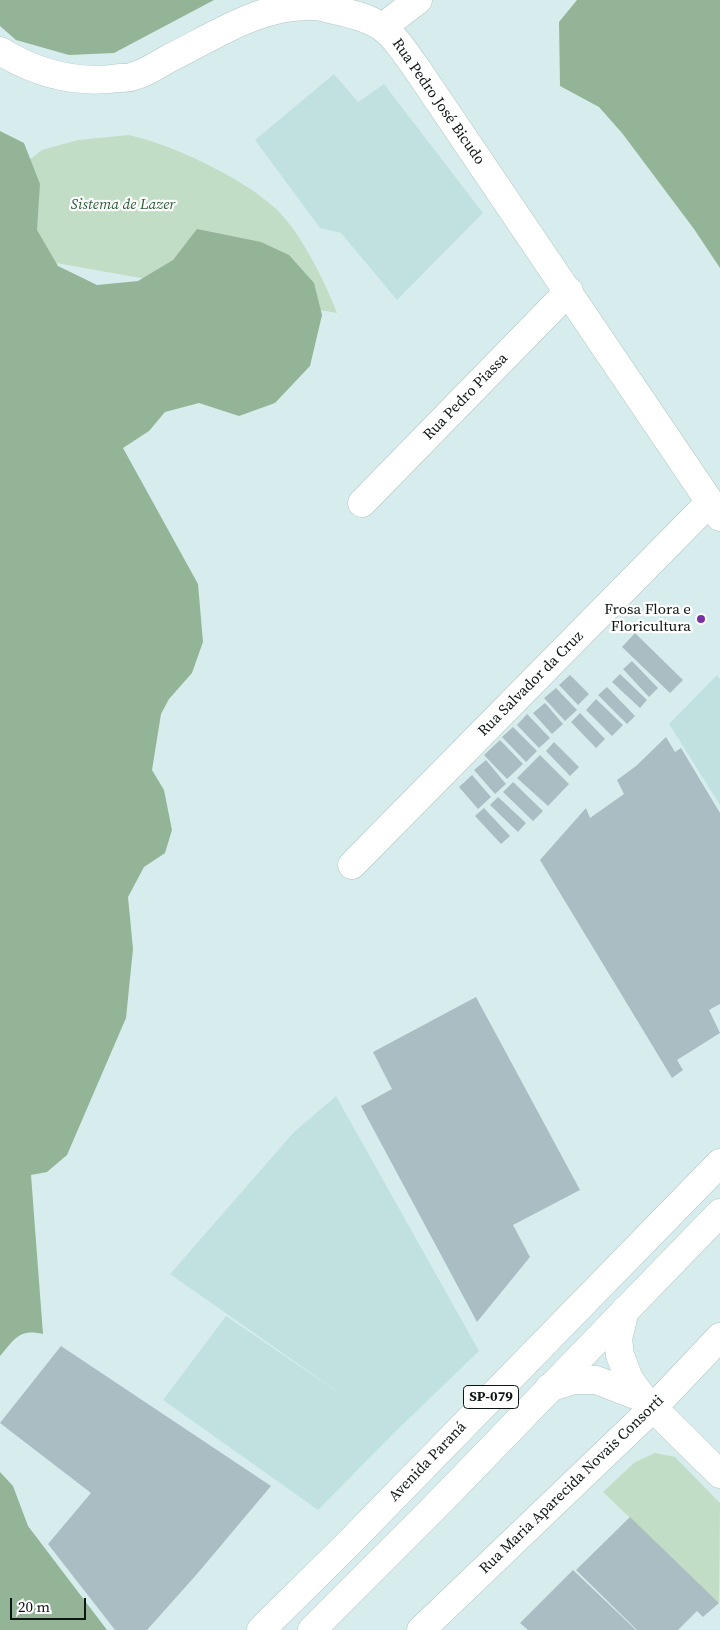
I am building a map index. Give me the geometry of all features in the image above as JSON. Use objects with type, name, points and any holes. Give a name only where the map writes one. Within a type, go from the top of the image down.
[{"type":"street","points":[[383,27],[418,0]]},
{"type":"street","name":"Rua Pedro José Bicudo","points":[[0,51],[37,69],[68,78],[101,80],[135,76],[253,16],[284,7],[313,6],[369,19],[383,27],[398,42],[418,68],[715,510]]},
{"type":"street","name":"Rua Pedro Piassa","points":[[362,503],[569,291]]},
{"type":"street","name":"Rua Salvador da Cruz","points":[[352,866],[715,510]]},
{"type":"street","name":"Avenida Paraná","points":[[261,1630],[349,1543],[720,1164]]},
{"type":"street","name":"SP-079","points":[[312,1630],[432,1510],[720,1213]]},
{"type":"street","points":[[625,1310],[618,1339],[620,1355],[629,1379],[648,1403],[720,1474]]},
{"type":"street","name":"Rua Maria Aparecida Novais Consorti","points":[[421,1630],[648,1403],[720,1337]]},
{"type":"street","points":[[549,1388],[574,1380],[596,1380],[648,1403]]},
{"type":"shaded area","points":[[334,74],[358,102],[384,84],[483,213],[397,300],[341,233],[320,228],[255,140]]},
{"type":"shaded area","points":[[717,675],[720,679],[720,805],[669,724]]},
{"type":"shaded area","points":[[336,1096],[479,1351],[318,1510],[163,1400],[226,1316],[348,1399],[170,1274],[294,1132]]},
{"type":"green space","points":[[0,0],[214,0],[114,53],[69,55],[16,40],[0,26]]},
{"type":"green space","points":[[577,0],[720,0],[720,268],[694,229],[622,133],[599,107],[560,86],[559,22]]},
{"type":"green space","points":[[0,131],[24,143],[40,184],[37,230],[58,266],[97,285],[138,281],[173,260],[197,229],[261,242],[289,255],[314,283],[322,315],[310,366],[275,403],[239,416],[199,403],[165,412],[149,431],[123,448],[198,584],[203,642],[192,673],[169,699],[161,714],[152,770],[164,790],[172,830],[165,853],[144,867],[128,897],[133,949],[126,1018],[67,1155],[47,1172],[31,1175],[43,1334],[23,1334],[13,1340],[0,1356]]},
{"type":"green space","name":"Sistema de Lazer","points":[[129,135],[186,154],[225,174],[261,196],[275,208],[294,230],[311,257],[337,313],[0,253],[11,174],[42,150],[78,140]]},
{"type":"green space","points":[[655,1453],[675,1457],[720,1503],[719,1603],[603,1492],[635,1462]]},
{"type":"green space","points":[[0,1472],[13,1486],[28,1526],[107,1630],[0,1630]]},
{"type":"building","points":[[635,633],[683,680],[670,693],[622,647]]},
{"type":"building","points":[[632,661],[658,688],[649,697],[623,669]]},
{"type":"building","points":[[620,674],[647,700],[640,708],[612,682]]},
{"type":"building","points":[[570,675],[589,694],[578,705],[559,685]]},
{"type":"building","points":[[607,687],[635,716],[627,724],[598,695]]},
{"type":"building","points":[[556,688],[577,710],[565,721],[544,698]]},
{"type":"building","points":[[596,699],[623,725],[612,736],[586,710]]},
{"type":"building","points":[[545,703],[563,724],[552,734],[533,713]]},
{"type":"building","points":[[580,713],[605,739],[596,748],[571,722]]},
{"type":"building","points":[[527,714],[550,738],[539,748],[517,725]]},
{"type":"building","points":[[513,727],[537,751],[526,762],[502,737]]},
{"type":"building","points":[[666,737],[675,752],[681,748],[720,813],[720,1004],[709,1010],[720,1033],[677,1060],[683,1070],[672,1078],[540,860],[586,808],[590,818],[624,794],[617,780],[636,766]]},
{"type":"building","points":[[500,740],[523,764],[507,779],[484,755]]},
{"type":"building","points":[[554,742],[579,767],[570,776],[546,751]]},
{"type":"building","points":[[540,755],[569,784],[548,806],[517,778]]},
{"type":"building","points":[[486,760],[506,784],[495,794],[474,770]]},
{"type":"building","points":[[472,775],[491,797],[478,809],[459,787]]},
{"type":"building","points":[[513,782],[543,811],[533,821],[503,792]]},
{"type":"building","points":[[498,797],[526,823],[518,832],[490,805]]},
{"type":"building","points":[[484,808],[510,836],[501,844],[475,816]]},
{"type":"building","points":[[476,997],[580,1190],[513,1225],[530,1257],[477,1322],[361,1106],[392,1089],[373,1052]]},
{"type":"building","points":[[61,1346],[271,1486],[147,1630],[115,1630],[48,1544],[91,1493],[0,1423]]},
{"type":"building","points":[[630,1517],[719,1603],[703,1617],[697,1611],[678,1630],[637,1630],[576,1570]]},
{"type":"building","points":[[573,1570],[636,1630],[528,1630],[520,1623]]},
{"type":"place","name":"Frosa Flora e Floricultura","points":[[701,619]]}]
